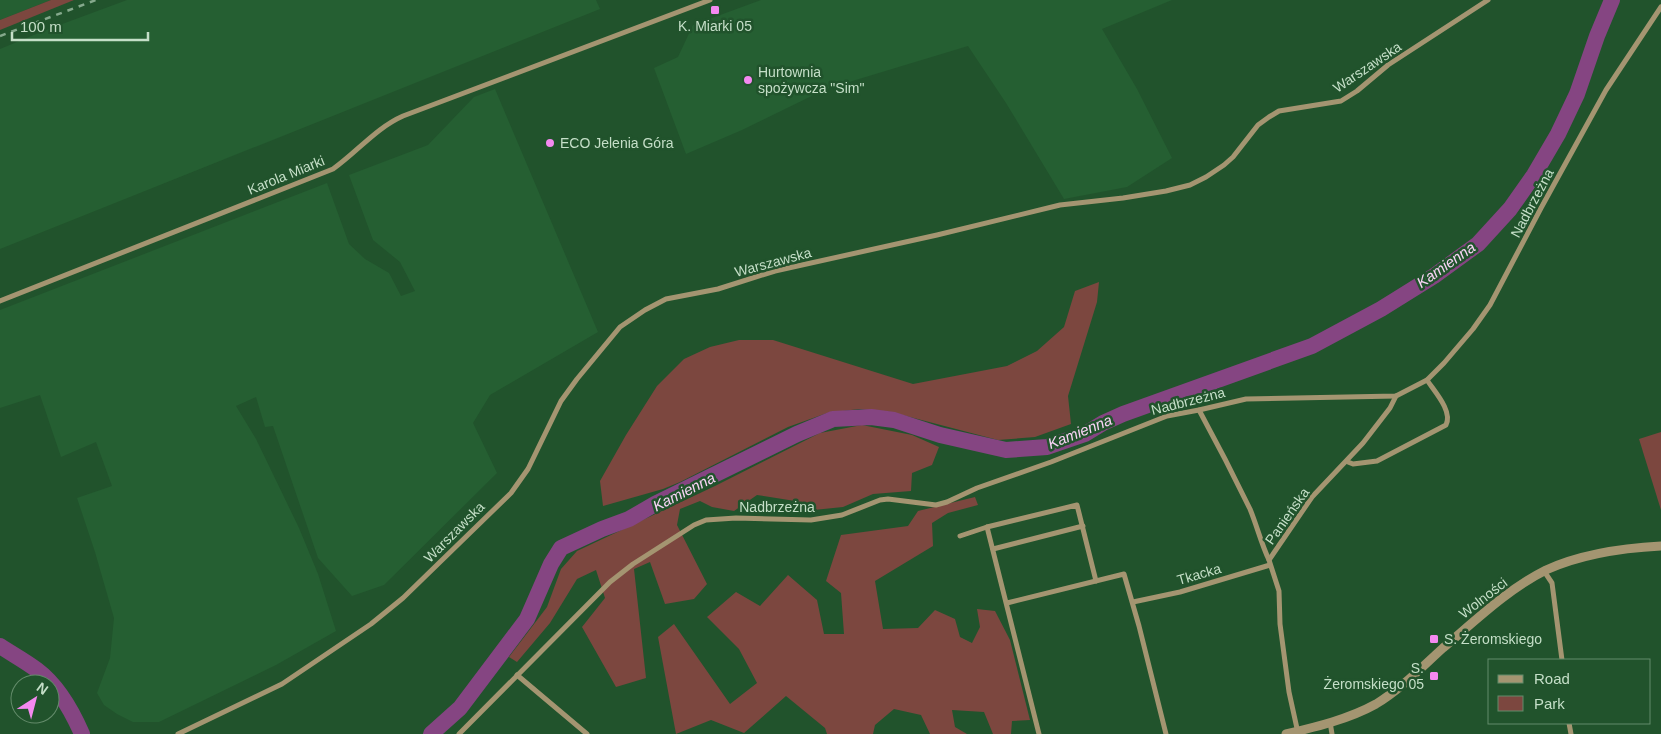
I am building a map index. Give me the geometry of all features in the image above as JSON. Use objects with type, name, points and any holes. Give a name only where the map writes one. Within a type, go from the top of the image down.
[{"type":"street","name":"Karola Miarki","points":[[0,301],[332,169],[351,156],[386,124],[403,116],[710,0]]},
{"type":"street","name":"Warszawska","points":[[178,734],[282,684],[371,624],[403,598],[511,493],[528,469],[561,402],[572,386],[610,337],[620,327],[645,310],[666,299],[718,289],[775,271],[1060,205],[1123,198],[1190,185],[1224,165],[1258,125],[1269,116],[1279,111],[1340,100],[1357,91],[1388,65],[1488,0]]},
{"type":"street","name":"Nadbrzeżna","points":[[460,734],[610,582],[632,564],[694,525],[706,520],[736,518],[812,520],[842,515],[880,500],[888,499],[936,505],[977,488],[1051,462],[1158,418],[1246,399],[1396,396],[1427,380],[1444,364],[1490,305],[1606,90],[1661,6]]},
{"type":"street","points":[[1348,462],[1354,464],[1377,461],[1446,425],[1449,420],[1447,412],[1427,380]]},
{"type":"street","name":"Panieńska","points":[[1298,733],[1289,692],[1280,624],[1279,591],[1270,562],[1312,497],[1348,462],[1390,408],[1396,396]]},
{"type":"street","points":[[1199,410],[1225,457],[1251,511],[1270,562]]},
{"type":"street","points":[[960,536],[987,527],[1077,505],[1096,581]]},
{"type":"street","points":[[993,549],[1083,526]]},
{"type":"street","points":[[987,527],[1039,734]]},
{"type":"street","name":"Wolności","points":[[1286,734],[1298,733],[1356,713],[1392,694],[1495,604],[1544,571],[1567,562],[1596,555],[1621,550],[1661,546]]},
{"type":"street","name":"Tkacka","points":[[1133,602],[1180,592],[1270,562]]},
{"type":"street","points":[[1544,571],[1552,583],[1562,659]]},
{"type":"street","points":[[1007,603],[1124,574],[1133,602],[1166,734]]},
{"type":"street","points":[[517,675],[587,734]]},
{"type":"street","points":[[1330,722],[1332,734]]},
{"type":"shaded area","points":[[0,0],[51,0],[0,20]]},
{"type":"shaded area","points":[[127,0],[596,0],[600,9],[0,249],[0,49]]},
{"type":"shaded area","points":[[761,0],[1172,0],[1102,29],[1137,89],[1172,158],[1127,187],[1064,199],[1006,103],[968,46],[826,89],[742,130],[686,154],[654,68],[678,57],[693,25]]},
{"type":"shaded area","points":[[495,89],[598,332],[490,395],[473,423],[497,473],[384,585],[352,596],[318,558],[273,426],[265,427],[256,397],[236,406],[256,439],[299,528],[318,574],[336,631],[276,665],[159,722],[133,722],[117,714],[104,705],[97,693],[110,658],[114,618],[77,498],[112,486],[96,442],[61,457],[40,395],[0,408],[0,310],[327,183],[349,244],[365,259],[389,273],[401,296],[415,291],[400,262],[373,240],[349,175],[428,145],[474,97]]},
{"type":"green space","points":[[51,0],[74,0],[0,30],[0,20]]},
{"type":"green space","points":[[1099,282],[1097,302],[1068,396],[1071,424],[1035,437],[998,440],[891,412],[859,409],[827,413],[788,427],[680,482],[663,489],[603,506],[600,481],[657,386],[684,359],[710,347],[739,340],[773,340],[913,384],[1007,366],[1037,351],[1064,327],[1075,291]]},
{"type":"green space","points":[[862,425],[912,435],[939,447],[932,465],[912,473],[911,491],[873,494],[843,507],[804,511],[795,501],[757,495],[734,511],[712,507],[700,501],[680,509],[677,525],[707,584],[694,599],[665,604],[650,562],[634,569],[646,678],[616,687],[582,627],[605,598],[596,570],[577,579],[550,623],[517,662],[509,657],[547,607],[561,569],[577,551],[715,486],[820,433]]},
{"type":"green space","points":[[1661,432],[1661,510],[1639,439]]},
{"type":"green space","points":[[975,497],[978,505],[948,513],[932,523],[933,546],[875,581],[883,629],[918,628],[935,610],[955,619],[960,637],[972,643],[980,627],[977,609],[995,611],[1010,640],[1030,720],[1012,721],[1011,734],[993,734],[984,712],[952,710],[955,727],[967,734],[930,734],[921,715],[894,709],[875,725],[873,734],[827,734],[825,728],[786,696],[744,733],[711,720],[676,734],[658,637],[674,624],[730,704],[757,683],[739,649],[707,617],[736,592],[760,606],[788,575],[817,600],[824,634],[844,634],[841,593],[826,581],[841,535],[908,526],[918,511]]},
{"type":"waterway","name":"Kamienna","points":[[431,734],[460,708],[527,619],[551,564],[561,548],[629,519],[655,504],[797,434],[833,419],[871,417],[894,420],[940,435],[1006,450],[1047,447],[1085,434],[1123,414],[1312,346],[1381,309],[1434,276],[1478,244],[1510,209],[1534,175],[1558,134],[1577,94],[1612,0]]},
{"type":"waterway","name":"Kamienna","points":[[0,646],[37,670],[51,683],[74,716],[82,734]]},
{"type":"railway","points":[[0,36],[96,0]]},
{"type":"place","name":"K. Miarki 05","points":[[715,10]]},
{"type":"place","name":"Hurtownia spożywcza \"Sim\"","points":[[748,80]]},
{"type":"place","name":"ECO Jelenia Góra","points":[[550,143]]},
{"type":"place","name":"S. Żeromskiego","points":[[1434,639]]},
{"type":"place","name":"S. Żeromskiego 05","points":[[1434,676]]}]
